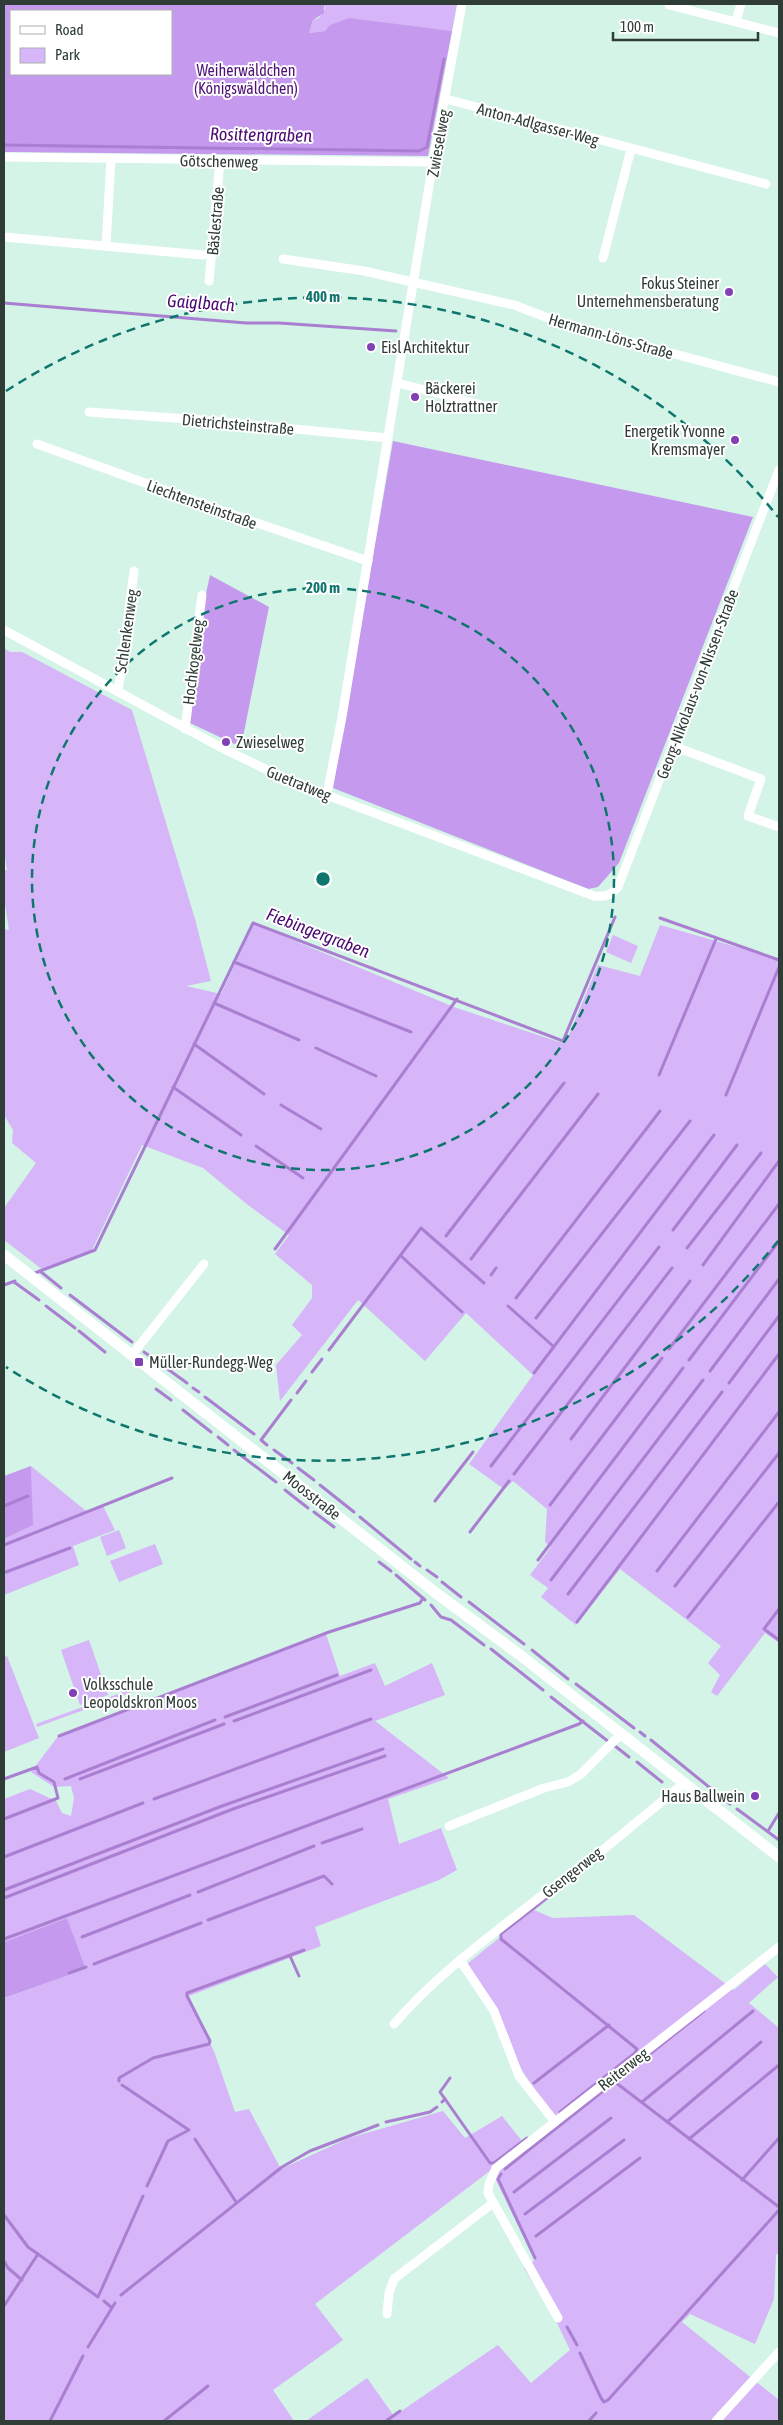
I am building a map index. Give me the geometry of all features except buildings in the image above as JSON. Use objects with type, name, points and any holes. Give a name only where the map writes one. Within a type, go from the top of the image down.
[{"type":"street","name":"Zwieselweg","points":[[327,794],[398,383],[433,162],[462,4]]},
{"type":"street","points":[[736,21],[741,4]]},
{"type":"street","points":[[669,5],[779,33]]},
{"type":"street","name":"Anton-Adlgasser-Weg","points":[[446,98],[766,184]]},
{"type":"street","points":[[603,258],[631,149]]},
{"type":"street","name":"Götschenweg","points":[[4,158],[433,162]]},
{"type":"street","points":[[106,245],[111,158]]},
{"type":"street","name":"Bäslestraße","points":[[210,281],[220,161]]},
{"type":"street","name":"Bäslestraße","points":[[4,238],[106,245],[203,255]]},
{"type":"street","points":[[283,259],[364,271],[414,281]]},
{"type":"street","name":"Hermann-Löns-Straße","points":[[414,281],[514,305],[576,328],[779,382]]},
{"type":"street","points":[[398,383],[493,408]]},
{"type":"street","name":"Dietrichsteinstraße","points":[[88,412],[211,421],[388,438]]},
{"type":"street","name":"Liechtensteinstraße","points":[[37,444],[236,516],[368,561]]},
{"type":"street","name":"Georg-Nikolaus-von-Nissen-Straße","points":[[611,895],[618,887],[779,470]]},
{"type":"street","name":"Schlenkenweg","points":[[118,692],[134,571]]},
{"type":"street","name":"Hochkogelweg","points":[[185,729],[202,596]]},
{"type":"street","name":"Guetratweg","points":[[4,630],[185,729],[292,782],[594,896],[611,895]]},
{"type":"street","points":[[673,746],[761,779],[748,816],[779,827]]},
{"type":"street","name":"Moosstraße","points":[[4,1255],[436,1593],[520,1655],[620,1735],[779,1857]]},
{"type":"street","points":[[131,1356],[204,1264]]},
{"type":"street","points":[[449,1826],[544,1788],[568,1782],[581,1774],[620,1735]]},
{"type":"street","name":"Gsengerweg","points":[[394,2024],[412,2002],[460,1960],[545,1893],[558,1887],[683,1784]]},
{"type":"street","name":"Reiterweg","points":[[558,2318],[488,2193],[489,2184],[496,2168],[779,1948]]},
{"type":"street","points":[[460,1960],[494,2011],[519,2076],[555,2122]]},
{"type":"street","points":[[388,2314],[388,2293],[394,2279],[493,2203]]},
{"type":"street","points":[[716,2421],[779,2352]]},
{"type":"green space","name":"Weiherwäldchen (Königswäldchen)","points":[[4,4],[324,4],[324,13],[313,20],[309,33],[325,31],[330,25],[349,18],[452,31],[428,156],[4,152]]},
{"type":"green space","points":[[324,4],[457,4],[452,31],[349,19],[325,31],[309,33],[313,20],[319,18],[325,9]]},
{"type":"green space","points":[[393,441],[753,517],[619,863],[598,887],[588,889],[333,788]]},
{"type":"green space","points":[[210,575],[269,607],[241,747],[190,723],[204,603]]},
{"type":"green space","points":[[4,648],[10,652],[22,652],[132,710],[195,919],[211,981],[186,986],[221,994],[254,924],[454,1007],[565,1044],[598,965],[640,976],[660,925],[779,959],[779,1643],[765,1633],[717,1696],[711,1692],[720,1675],[708,1663],[721,1646],[620,1569],[576,1625],[541,1597],[548,1588],[530,1575],[551,1547],[545,1542],[547,1509],[513,1481],[504,1489],[469,1464],[533,1375],[466,1313],[425,1361],[358,1300],[280,1401],[276,1365],[302,1335],[292,1325],[312,1298],[312,1285],[275,1254],[289,1235],[248,1205],[203,1168],[142,1145],[91,1252],[43,1270],[4,1240],[4,1208],[36,1163],[12,1143],[13,1130],[4,1115],[4,929],[9,930],[4,898],[4,870],[7,870],[4,850]]},
{"type":"green space","points":[[613,935],[638,946],[631,963],[606,952]]},
{"type":"green space","points":[[31,1466],[86,1511],[103,1506],[115,1530],[73,1546],[79,1565],[4,1595],[4,1539],[32,1525]]},
{"type":"green space","points":[[31,1466],[33,1525],[4,1539],[4,1476]]},
{"type":"green space","points":[[119,1530],[126,1548],[107,1556],[100,1537]]},
{"type":"green space","points":[[155,1544],[163,1564],[119,1582],[110,1561]]},
{"type":"green space","points":[[326,1634],[340,1676],[375,1663],[385,1686],[432,1663],[445,1695],[375,1721],[449,1778],[388,1799],[399,1844],[441,1828],[457,1870],[439,1880],[315,1927],[321,1946],[189,1996],[215,2054],[235,2112],[249,2109],[281,2169],[349,2138],[443,2111],[465,2138],[502,2116],[530,2151],[559,2128],[522,2070],[467,1964],[534,1910],[553,1918],[634,1915],[734,1990],[765,1964],[778,1977],[749,2003],[779,2028],[779,2252],[776,2255],[774,2299],[755,2344],[690,2314],[682,2322],[779,2400],[779,2421],[306,2421],[367,2378],[394,2416],[498,2345],[531,2383],[570,2350],[554,2317],[524,2268],[535,2260],[491,2170],[315,2304],[343,2340],[273,2390],[294,2421],[4,2421],[4,1998],[86,1969],[67,1918],[4,1942],[4,1799],[30,1789],[56,1801],[62,1813],[71,1816],[74,1798],[71,1786],[54,1787],[31,1772],[59,1735]]},
{"type":"green space","points":[[89,1640],[108,1695],[80,1705],[61,1650]]},
{"type":"green space","points":[[7,1656],[39,1738],[4,1752],[4,1657]]},
{"type":"green space","points":[[129,1690],[130,1693],[37,1727],[36,1724]]},
{"type":"green space","points":[[67,1918],[86,1969],[4,1998],[4,1942]]},
{"type":"waterway","name":"Rosittengraben","points":[[4,145],[419,151],[427,147],[444,59]]},
{"type":"waterway","name":"Gaiglbach","points":[[4,303],[246,323],[279,323],[396,331]]},
{"type":"waterway","name":"Fiebingergraben","points":[[35,1273],[95,1250],[253,923],[563,1041],[615,917]]},
{"type":"waterway","name":"Fiebingergraben","points":[[660,918],[779,960]]},
{"type":"waterway","points":[[659,1075],[716,939]]},
{"type":"waterway","points":[[234,962],[411,1032]]},
{"type":"waterway","points":[[726,1095],[779,967]]},
{"type":"waterway","points":[[275,1249],[457,999]]},
{"type":"waterway","points":[[214,1003],[299,1040]]},
{"type":"waterway","points":[[194,1044],[264,1094]]},
{"type":"waterway","points":[[316,1048],[376,1076]]},
{"type":"waterway","points":[[446,1236],[564,1083]]},
{"type":"waterway","points":[[173,1087],[241,1135]]},
{"type":"waterway","points":[[471,1259],[598,1094]]},
{"type":"waterway","points":[[281,1105],[321,1129]]},
{"type":"waterway","points":[[516,1298],[660,1111]]},
{"type":"waterway","points":[[536,1318],[690,1121]]},
{"type":"waterway","points":[[534,1373],[714,1135]]},
{"type":"waterway","points":[[673,1230],[737,1145]]},
{"type":"waterway","points":[[256,1146],[303,1178]]},
{"type":"waterway","points":[[687,1248],[761,1153]]},
{"type":"waterway","points":[[703,1265],[779,1161]]},
{"type":"waterway","points":[[669,1349],[779,1204]]},
{"type":"waterway","points":[[329,1350],[421,1228],[484,1283]]},
{"type":"waterway","points":[[689,1360],[779,1241]]},
{"type":"waterway","points":[[491,1466],[659,1247]]},
{"type":"waterway","points":[[401,1256],[462,1312]]},
{"type":"waterway","points":[[491,1275],[496,1268]]},
{"type":"waterway","points":[[514,1474],[672,1268]]},
{"type":"waterway","points":[[40,1271],[61,1288]]},
{"type":"waterway","points":[[710,1371],[779,1279]]},
{"type":"waterway","name":"Fiebingergraben","points":[[4,1285],[15,1281]]},
{"type":"waterway","points":[[571,1439],[690,1281]]},
{"type":"waterway","points":[[14,1282],[39,1300]]},
{"type":"waterway","points":[[70,1295],[132,1342]]},
{"type":"waterway","points":[[46,1306],[75,1328]]},
{"type":"waterway","points":[[508,1306],[553,1346]]},
{"type":"waterway","points":[[729,1383],[779,1316]]},
{"type":"waterway","points":[[79,1331],[105,1352]]},
{"type":"waterway","points":[[144,1352],[187,1383]]},
{"type":"waterway","points":[[577,1622],[779,1354]]},
{"type":"waterway","points":[[550,1505],[662,1358]]},
{"type":"waterway","points":[[312,1372],[322,1359]]},
{"type":"waterway","points":[[538,1560],[683,1368]]},
{"type":"waterway","points":[[551,1580],[703,1380]]},
{"type":"waterway","points":[[297,1393],[306,1381]]},
{"type":"waterway","points":[[193,1388],[199,1392]]},
{"type":"waterway","points":[[156,1389],[171,1400]]},
{"type":"waterway","points":[[568,1594],[722,1392]]},
{"type":"waterway","points":[[205,1397],[254,1434]]},
{"type":"waterway","points":[[267,1445],[261,1440],[291,1400]]},
{"type":"waterway","points":[[183,1410],[211,1432]]},
{"type":"waterway","points":[[657,1571],[779,1412]]},
{"type":"waterway","points":[[218,1437],[228,1445]]},
{"type":"waterway","points":[[234,1450],[276,1482]]},
{"type":"waterway","points":[[274,1450],[292,1463]]},
{"type":"waterway","points":[[435,1501],[473,1452]]},
{"type":"waterway","points":[[675,1586],[779,1453]]},
{"type":"waterway","points":[[298,1468],[314,1480]]},
{"type":"waterway","points":[[4,1545],[172,1478]]},
{"type":"waterway","points":[[470,1532],[509,1481]]},
{"type":"waterway","points":[[320,1485],[354,1512]]},
{"type":"waterway","points":[[285,1490],[308,1508]]},
{"type":"waterway","points":[[4,1506],[28,1496]]},
{"type":"waterway","points":[[688,1617],[779,1502]]},
{"type":"waterway","points":[[314,1512],[334,1527]]},
{"type":"waterway","points":[[360,1517],[411,1559]]},
{"type":"waterway","points":[[6,1572],[70,1548]]},
{"type":"waterway","points":[[379,1562],[391,1571]]},
{"type":"waterway","points":[[415,1562],[420,1566]]},
{"type":"waterway","points":[[427,1570],[437,1577]]},
{"type":"waterway","points":[[396,1575],[425,1600]]},
{"type":"waterway","points":[[442,1582],[461,1597]]},
{"type":"waterway","points":[[59,1736],[329,1632],[420,1603],[423,1598]]},
{"type":"waterway","points":[[469,1602],[524,1644]]},
{"type":"waterway","points":[[431,1605],[441,1617],[451,1620],[484,1645]]},
{"type":"waterway","points":[[779,1609],[764,1629],[779,1640]]},
{"type":"waterway","points":[[491,1649],[543,1690]]},
{"type":"waterway","points":[[532,1650],[568,1679]]},
{"type":"waterway","points":[[234,1721],[371,1670]]},
{"type":"waterway","points":[[225,1717],[337,1675]]},
{"type":"waterway","points":[[576,1684],[634,1728]]},
{"type":"waterway","points":[[551,1697],[609,1742]]},
{"type":"waterway","points":[[154,1799],[371,1719]]},
{"type":"waterway","points":[[65,1779],[215,1720]]},
{"type":"waterway","points":[[4,1939],[583,1721]]},
{"type":"waterway","points":[[80,1779],[224,1724]]},
{"type":"waterway","points":[[640,1732],[645,1736]]},
{"type":"waterway","points":[[651,1740],[730,1804]]},
{"type":"waterway","points":[[615,1746],[629,1757]]},
{"type":"waterway","points":[[4,1890],[222,1806],[383,1749]]},
{"type":"waterway","points":[[4,1898],[233,1809],[385,1756]]},
{"type":"waterway","points":[[637,1762],[662,1782]]},
{"type":"waterway","points":[[4,1779],[37,1767],[39,1773],[54,1782],[58,1798],[4,1819]]},
{"type":"waterway","points":[[4,1857],[143,1803]]},
{"type":"waterway","points":[[737,1809],[779,1840]]},
{"type":"waterway","points":[[768,1831],[779,1813]]},
{"type":"waterway","points":[[322,1843],[362,1829]]},
{"type":"waterway","points":[[198,1892],[314,1846]]},
{"type":"waterway","points":[[208,1920],[324,1876],[332,1884]]},
{"type":"waterway","points":[[552,1894],[501,1934],[501,1939],[637,2049],[635,2053],[560,2112]]},
{"type":"waterway","points":[[82,1937],[190,1895]]},
{"type":"waterway","points":[[94,1964],[201,1923]]},
{"type":"waterway","points":[[119,2081],[119,2078],[153,2058],[209,2044],[210,2041],[187,1993],[304,1950]]},
{"type":"waterway","points":[[290,1956],[299,1976]]},
{"type":"waterway","points":[[69,1973],[86,1967]]},
{"type":"waterway","points":[[612,2084],[704,2011]]},
{"type":"waterway","points":[[642,2102],[753,2011]]},
{"type":"waterway","points":[[534,2083],[609,2025]]},
{"type":"waterway","points":[[667,2122],[761,2042]]},
{"type":"waterway","points":[[689,2139],[779,2065]]},
{"type":"waterway","points":[[445,2099],[440,2092],[450,2078]]},
{"type":"waterway","points":[[615,2082],[779,2207]]},
{"type":"waterway","points":[[122,2085],[189,2130],[168,2141],[147,2186]]},
{"type":"waterway","points":[[505,2169],[607,2088]]},
{"type":"waterway","points":[[442,2102],[445,2099],[490,2163],[494,2163],[527,2138]]},
{"type":"waterway","points":[[386,2122],[430,2112],[437,2107]]},
{"type":"waterway","points":[[514,2192],[611,2118]]},
{"type":"waterway","points":[[121,2295],[282,2167],[310,2151],[378,2125]]},
{"type":"waterway","points":[[742,2180],[779,2138]]},
{"type":"waterway","points":[[195,2139],[236,2202]]},
{"type":"waterway","points":[[525,2214],[624,2140]]},
{"type":"waterway","points":[[536,2236],[640,2158]]},
{"type":"waterway","points":[[501,2174],[498,2179],[535,2258]]},
{"type":"waterway","points":[[4,2215],[28,2247],[98,2297],[143,2196]]},
{"type":"waterway","points":[[580,2353],[601,2398],[604,2402],[608,2400],[779,2210]]},
{"type":"waterway","points":[[4,2306],[38,2254]]},
{"type":"waterway","points":[[4,2261],[8,2268],[22,2280]]},
{"type":"waterway","points":[[104,2301],[111,2307]]},
{"type":"waterway","points":[[88,2347],[115,2303]]},
{"type":"waterway","points":[[567,2327],[577,2345]]},
{"type":"waterway","points":[[50,2421],[83,2356]]},
{"type":"waterway","points":[[164,2421],[208,2386]]},
{"type":"waterway","points":[[386,2421],[400,2411]]},
{"type":"waterway","points":[[589,2421],[596,2413]]},
{"type":"place","name":"Fokus Steiner Unternehmensberatung","points":[[729,292]]},
{"type":"place","name":"Eisl Architektur","points":[[371,347]]},
{"type":"place","name":"Bäckerei Holztrattner","points":[[415,397]]},
{"type":"place","name":"Energetik Yvonne Kremsmayer","points":[[735,440]]},
{"type":"place","name":"Zwieselweg","points":[[226,742]]},
{"type":"place","name":"Müller-Rundegg-Weg","points":[[139,1362]]},
{"type":"place","name":"Volksschule Leopoldskron Moos","points":[[73,1693]]},
{"type":"place","name":"Haus Ballwein","points":[[755,1796]]}]
